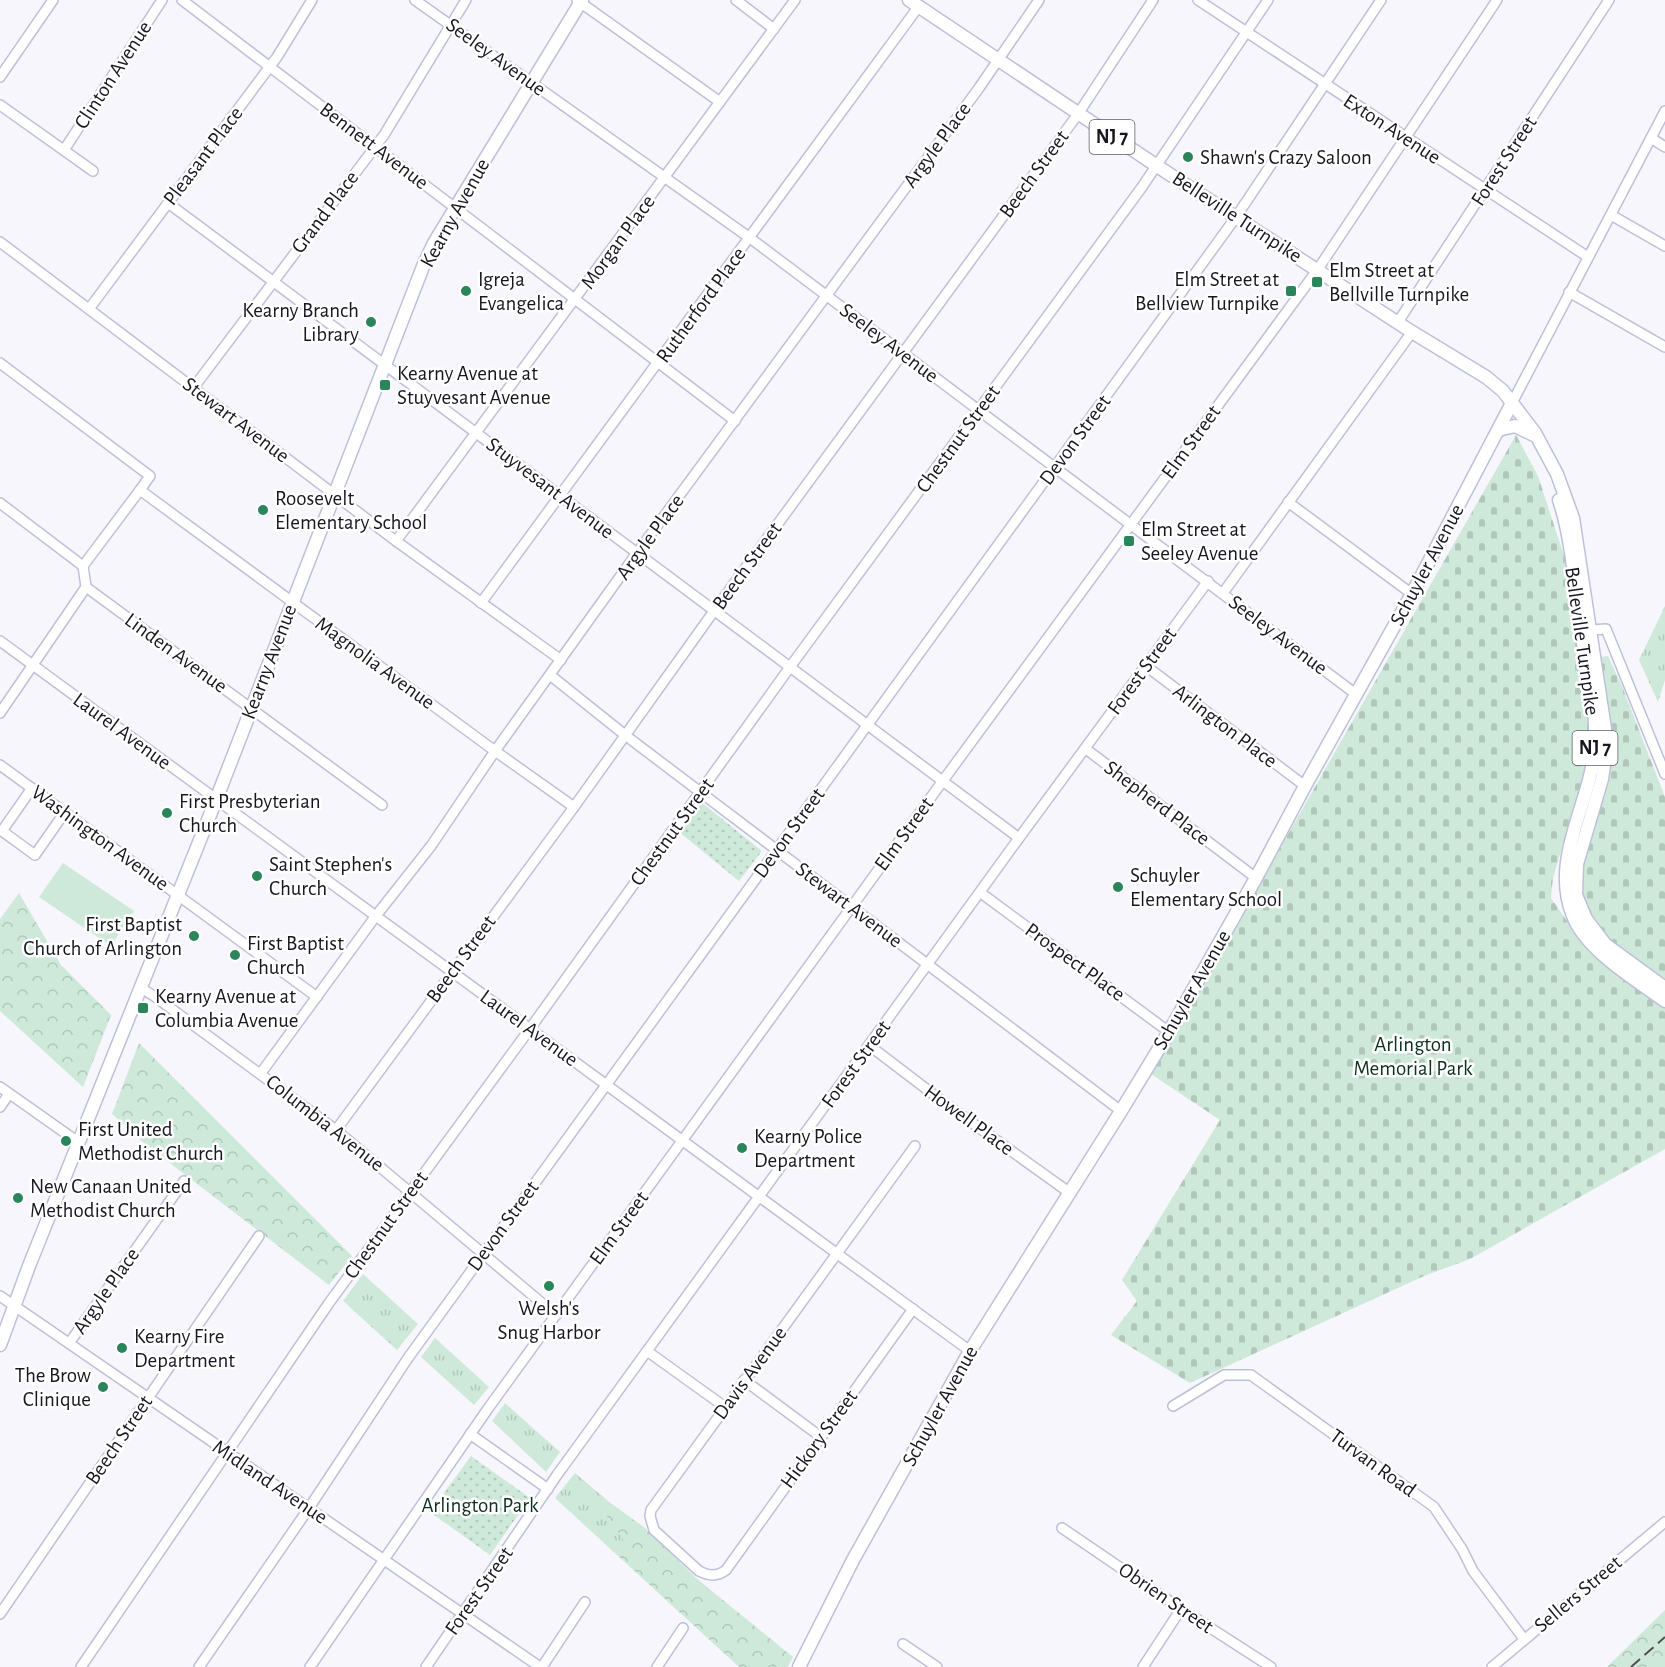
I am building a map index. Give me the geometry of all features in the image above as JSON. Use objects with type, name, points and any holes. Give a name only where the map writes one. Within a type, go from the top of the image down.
[{"type":"main road","name":"Kearny Avenue","points":[[0,1346],[78,1142],[216,800],[424,264],[434,243],[580,1]]},
{"type":"main road","name":"Belleville Turnpike","points":[[914,2],[998,61],[1157,166],[1412,332],[1486,377],[1512,403],[1537,436],[1563,489],[1573,518],[1605,729],[1602,780],[1577,864],[1576,895],[1586,919],[1605,944],[1665,988]]},
{"type":"main road","name":"Schuyler Avenue","points":[[799,1667],[853,1560],[970,1351],[1169,1032],[1257,878],[1305,786],[1412,594],[1512,403]]},
{"type":"main road","points":[[1498,430],[1515,426],[1537,436]]},
{"type":"main road","name":"Belleville Turnpike","points":[[1546,453],[1567,532],[1591,695],[1595,742],[1592,764],[1567,860],[1565,885],[1568,901],[1573,917],[1582,933],[1607,958],[1665,1001]]},
{"type":"street","points":[[0,77],[53,0]]},
{"type":"street","name":"Clinton Avenue","points":[[64,150],[162,0]]},
{"type":"street","name":"Bennett Avenue","points":[[182,0],[735,421]]},
{"type":"street","name":"Pleasant Place","points":[[89,309],[269,67],[312,0]]},
{"type":"street","name":"Seeley Avenue","points":[[415,0],[750,238],[1357,694]]},
{"type":"street","name":"Grand Place","points":[[194,387],[376,146],[466,0]]},
{"type":"street","points":[[736,0],[774,28]]},
{"type":"street","name":"Morgan Place","points":[[396,541],[576,300],[795,0]]},
{"type":"street","name":"Argyle Place","points":[[261,1073],[375,917],[431,846],[637,553],[998,61],[1039,0]]},
{"type":"street","name":"Beech Street","points":[[336,1130],[1078,114],[1153,0]]},
{"type":"street","name":"Exton Avenue","points":[[1198,0],[1588,257]]},
{"type":"street","name":"Chestnut Street","points":[[81,1667],[329,1303],[1157,166],[1268,0]]},
{"type":"street","name":"Devon Street","points":[[199,1667],[309,1508],[408,1358],[1236,217],[1381,0]]},
{"type":"street","name":"Elm Street","points":[[310,1667],[470,1434],[942,782],[1318,269],[1497,0]]},
{"type":"street","name":"Forest Street","points":[[1398,322],[1610,0]]},
{"type":"street","points":[[580,1],[720,102]]},
{"type":"street","name":"Rutherford Place","points":[[482,603],[750,238],[914,2]]},
{"type":"street","points":[[0,105],[93,171]]},
{"type":"street","name":"Schuyler Avenue","points":[[1512,403],[1665,111]]},
{"type":"street","points":[[1651,138],[1665,147]]},
{"type":"street","name":"Stuyvesant Avenue","points":[[168,203],[1019,838]]},
{"type":"street","points":[[1611,215],[1665,246]]},
{"type":"street","name":"Stewart Avenue","points":[[0,242],[396,541],[561,660]]},
{"type":"street","points":[[1569,292],[1665,347]]},
{"type":"street","points":[[1223,593],[1412,332]]},
{"type":"street","points":[[0,363],[150,476],[83,566]]},
{"type":"street","name":"Magnolia Avenue","points":[[140,490],[495,752],[574,807]]},
{"type":"street","points":[[0,502],[83,566],[86,587],[0,713]]},
{"type":"street","points":[[1288,502],[1412,594]]},
{"type":"street","name":"Forest Street","points":[[426,1667],[548,1489],[647,1351],[1208,581]]},
{"type":"street","name":"Linden Avenue","points":[[86,587],[382,805]]},
{"type":"street","name":"Belleville Turnpike","points":[[1591,630],[1606,628],[1665,774]]},
{"type":"street","name":"Laurel Avenue","points":[[0,642],[970,1351]]},
{"type":"street","name":"Arlington Place","points":[[1146,666],[1305,786]]},
{"type":"street","name":"Stewart Avenue","points":[[550,675],[625,735],[1121,1111]]},
{"type":"street","name":"Shepherd Place","points":[[1086,749],[1257,878]]},
{"type":"street","name":"Washington Avenue","points":[[0,765],[317,997]]},
{"type":"street","points":[[32,788],[2,831],[35,855],[65,812]]},
{"type":"street","name":"Prospect Place","points":[[981,892],[1169,1032]]},
{"type":"street","name":"Columbia Avenue","points":[[141,988],[261,1073],[336,1130],[556,1315]]},
{"type":"street","name":"Howell Place","points":[[870,1046],[1070,1193]]},
{"type":"street","points":[[0,1087],[78,1142]]},
{"type":"street","points":[[0,1107],[9,1094]]},
{"type":"street","name":"Davis Avenue","points":[[726,1570],[714,1576],[699,1570],[654,1530],[650,1516],[651,1510],[915,1146]]},
{"type":"street","name":"Argyle Place","points":[[70,1342],[184,1180]]},
{"type":"street","name":"Beech Street","points":[[0,1614],[259,1236]]},
{"type":"street","name":"Midland Avenue","points":[[0,1296],[541,1667]]},
{"type":"street","name":"Hickory Street","points":[[726,1570],[914,1309]]},
{"type":"street","points":[[647,1351],[724,1407]]},
{"type":"street","name":"Turvan Road","points":[[1173,1406],[1224,1375],[1251,1375],[1434,1507],[1462,1549],[1473,1572],[1524,1639]]},
{"type":"street","points":[[744,1380],[821,1437]]},
{"type":"street","points":[[470,1434],[548,1489]]},
{"type":"street","name":"Sellers Street","points":[[1492,1667],[1665,1522]]},
{"type":"street","name":"Obrien Street","points":[[1062,1528],[1271,1667]]},
{"type":"street","points":[[541,1667],[585,1602]]},
{"type":"street","points":[[1143,1667],[1181,1609]]},
{"type":"street","points":[[657,1667],[682,1628]]},
{"type":"street","points":[[903,1644],[937,1667]]},
{"type":"green space","name":"Arlington Memorial Park","points":[[1516,435],[1538,476],[1571,577],[1590,740],[1588,761],[1553,878],[1551,898],[1576,934],[1608,964],[1665,1008],[1665,1149],[1470,1259],[1424,1276],[1190,1383],[1111,1335],[1137,1301],[1122,1280],[1220,1120],[1151,1074]]},
{"type":"green space","points":[[1665,606],[1665,680],[1658,702],[1639,660]]},
{"type":"green space","points":[[1608,656],[1665,797],[1665,984],[1607,937],[1597,926],[1582,900],[1579,876],[1611,752],[1600,657]]},
{"type":"green space","points":[[701,802],[762,851],[739,881],[678,831]]},
{"type":"green space","points":[[63,863],[134,911],[111,946],[39,897]]},
{"type":"green space","points":[[19,893],[61,965],[111,1015],[83,1087],[0,1011],[0,919]]},
{"type":"green space","points":[[139,1043],[352,1256],[329,1285],[145,1144],[112,1114]]},
{"type":"green space","points":[[363,1274],[418,1324],[397,1350],[343,1301]]},
{"type":"green space","points":[[435,1338],[489,1387],[474,1405],[421,1357]]},
{"type":"green space","points":[[505,1403],[560,1452],[546,1472],[492,1421]]},
{"type":"green space","name":"Arlington Park","points":[[471,1456],[530,1498],[490,1555],[430,1512]]},
{"type":"green space","points":[[575,1473],[608,1501],[597,1502],[626,1542],[617,1555],[555,1498]]},
{"type":"green space","points":[[608,1501],[645,1528],[696,1578],[793,1657],[788,1667],[739,1667],[617,1555],[625,1542],[597,1502]]},
{"type":"green space","points":[[1665,1610],[1665,1667],[1607,1667]]},
{"type":"railway","points":[[1631,1667],[1665,1637]]},
{"type":"place","name":"Shawn's Crazy Saloon","points":[[1188,157]]},
{"type":"place","name":"Elm Street at Bellville Turnpike","points":[[1317,282]]},
{"type":"place","name":"Igreja Evangelica","points":[[466,291]]},
{"type":"place","name":"Elm Street at Bellview Turnpike","points":[[1291,291]]},
{"type":"place","name":"Kearny Branch Library","points":[[371,322]]},
{"type":"place","name":"Kearny Avenue at Stuyvesant Avenue","points":[[385,385]]},
{"type":"place","name":"Roosevelt Elementary School","points":[[263,510]]},
{"type":"place","name":"Elm Street at Seeley Avenue","points":[[1129,541]]},
{"type":"place","name":"First Presbyterian Church","points":[[167,813]]},
{"type":"place","name":"Saint Stephen's Church","points":[[257,876]]},
{"type":"place","name":"Schuyler Elementary School","points":[[1118,887]]},
{"type":"place","name":"First Baptist Church of Arlington","points":[[194,936]]},
{"type":"place","name":"First Baptist Church","points":[[235,955]]},
{"type":"place","name":"Kearny Avenue at Columbia Avenue","points":[[143,1008]]},
{"type":"place","name":"First United Methodist Church","points":[[66,1141]]},
{"type":"place","name":"Kearny Police Department","points":[[742,1148]]},
{"type":"place","name":"New Canaan United Methodist Church","points":[[18,1198]]},
{"type":"place","name":"Welsh's Snug Harbor","points":[[549,1286]]},
{"type":"place","name":"Kearny Fire Department","points":[[122,1348]]},
{"type":"place","name":"The Brow Clinique","points":[[103,1387]]}]
